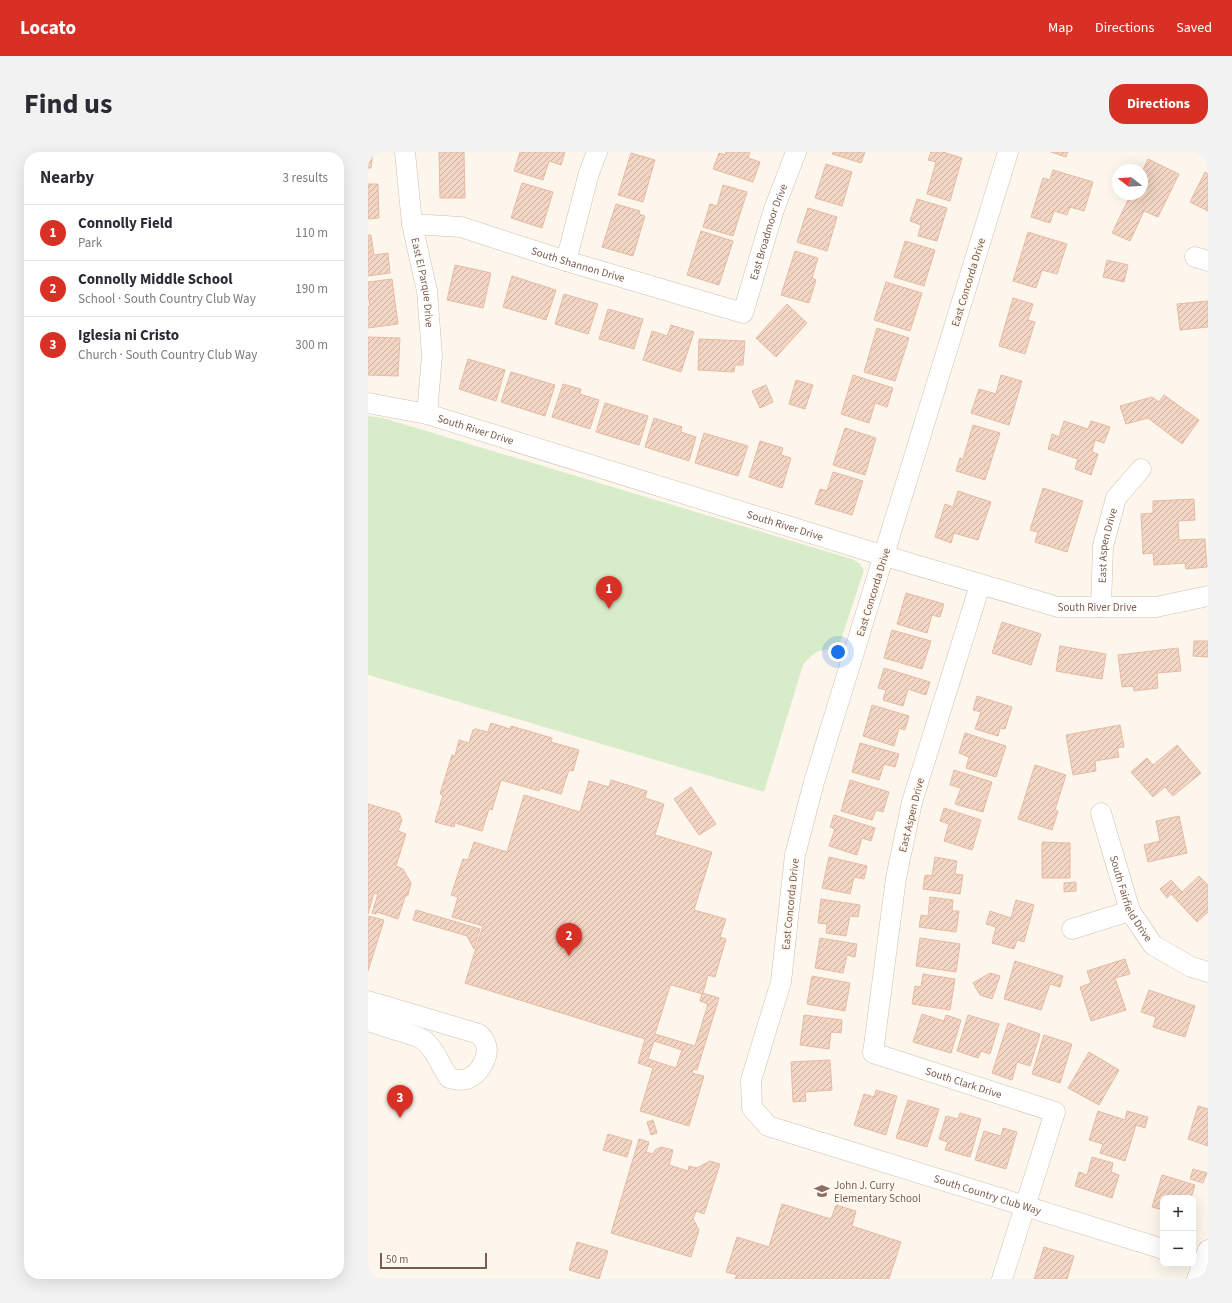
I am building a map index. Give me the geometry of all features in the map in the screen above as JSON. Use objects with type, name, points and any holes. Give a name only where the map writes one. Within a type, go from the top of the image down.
[{"type":"street","name":"East El Parque Drive","points":[[405,152],[412,224],[427,291],[432,355],[427,414]]},
{"type":"street","points":[[566,261],[589,173],[597,152]]},
{"type":"street","name":"East Broadmoor Drive","points":[[743,313],[773,212],[796,152]]},
{"type":"street","name":"East Concorda Drive","points":[[752,1108],[751,1080],[781,982],[795,855],[814,782],[1008,152]]},
{"type":"street","name":"South Shannon Drive","points":[[412,224],[461,227],[566,261],[743,313]]},
{"type":"street","name":"South River Drive","points":[[368,403],[427,414],[884,556],[1058,607],[1101,608],[1156,606],[1208,596]]},
{"type":"street","name":"East Aspen Drive","points":[[1101,608],[1103,546],[1116,498],[1141,469]]},
{"type":"street","name":"East Aspen Drive","points":[[872,1053],[896,878],[912,802],[980,585]]},
{"type":"street","name":"South Fairfield Drive","points":[[1101,813],[1130,911],[1153,945],[1191,967],[1208,972]]},
{"type":"street","points":[[1072,928],[1130,911]]},
{"type":"street","points":[[368,1001],[479,1034],[485,1042],[487,1050],[484,1062],[477,1073],[467,1079],[456,1080],[449,1078],[433,1050],[425,1040],[368,1021]]},
{"type":"street","name":"South Clark Drive","points":[[872,1053],[1055,1112],[1024,1206]]},
{"type":"street","name":"South Country Club Way","points":[[752,1108],[768,1126],[1160,1249]]},
{"type":"street","points":[[1002,1279],[1024,1206]]},
{"type":"green space","points":[[368,416],[383,418],[852,559],[859,563],[864,570],[838,649],[818,652],[811,656],[803,665],[764,792],[368,675]]},
{"type":"building","points":[[368,152],[373,152],[371,168],[368,168]]},
{"type":"building","points":[[439,152],[464,152],[465,198],[440,198]]},
{"type":"building","points":[[520,152],[565,152],[561,165],[549,161],[543,180],[514,171]]},
{"type":"building","points":[[726,152],[750,152],[748,158],[760,162],[753,182],[713,169],[719,153],[725,155]]},
{"type":"building","points":[[833,152],[865,152],[861,163],[832,154]]},
{"type":"building","points":[[931,152],[943,152],[962,158],[950,201],[927,194],[936,162],[928,160]]},
{"type":"building","points":[[1051,152],[1068,152],[1066,157]]},
{"type":"building","points":[[631,153],[655,160],[643,202],[618,195]]},
{"type":"building","points":[[1148,159],[1179,174],[1158,217],[1144,211],[1130,241],[1112,233],[1128,200],[1148,200],[1148,164],[1146,164]]},
{"type":"building","points":[[826,164],[852,172],[842,206],[815,198]]},
{"type":"building","points":[[1053,170],[1093,182],[1084,211],[1070,207],[1067,215],[1054,211],[1050,223],[1031,217],[1043,178],[1050,180]]},
{"type":"building","points":[[1205,172],[1208,174],[1208,211],[1190,202]]},
{"type":"building","points":[[522,183],[553,192],[542,228],[511,218]]},
{"type":"building","points":[[368,184],[378,184],[379,218],[368,219]]},
{"type":"building","points":[[723,185],[747,192],[733,236],[703,227],[710,204],[717,206]]},
{"type":"building","points":[[917,199],[947,208],[937,241],[918,236],[921,225],[910,221]]},
{"type":"building","points":[[616,204],[640,211],[639,214],[645,216],[633,256],[602,247]]},
{"type":"building","points":[[808,208],[837,217],[827,251],[797,242]]},
{"type":"building","points":[[701,231],[733,241],[719,285],[687,275]]},
{"type":"building","points":[[1028,232],[1067,244],[1057,274],[1042,270],[1036,288],[1013,281]]},
{"type":"building","points":[[368,235],[371,235],[374,255],[388,253],[390,273],[368,276]]},
{"type":"building","points":[[905,241],[935,250],[924,286],[894,277]]},
{"type":"building","points":[[795,251],[818,258],[812,278],[816,280],[809,303],[781,295]]},
{"type":"building","points":[[1107,260],[1128,265],[1124,282],[1103,277]]},
{"type":"building","points":[[455,265],[491,273],[483,308],[447,300]]},
{"type":"building","points":[[512,276],[556,290],[546,320],[503,307]]},
{"type":"building","points":[[392,279],[398,324],[368,328],[368,307],[370,306],[368,282]]},
{"type":"building","points":[[886,282],[922,293],[910,331],[874,320]]},
{"type":"building","points":[[564,294],[598,304],[588,334],[555,324]]},
{"type":"building","points":[[1013,298],[1033,304],[1028,320],[1035,322],[1025,354],[999,346]]},
{"type":"building","points":[[1208,301],[1208,327],[1180,330],[1177,304]]},
{"type":"building","points":[[787,304],[807,323],[776,357],[756,338]]},
{"type":"building","points":[[608,309],[643,319],[634,349],[599,339]]},
{"type":"building","points":[[671,325],[694,332],[681,372],[643,360],[652,331],[667,336]]},
{"type":"building","points":[[877,328],[909,338],[895,381],[864,372]]},
{"type":"building","points":[[368,337],[400,338],[398,376],[368,375]]},
{"type":"building","points":[[699,339],[745,341],[743,365],[735,365],[734,372],[698,370]]},
{"type":"building","points":[[468,359],[505,370],[496,401],[459,389]]},
{"type":"building","points":[[511,372],[555,385],[545,416],[501,402]]},
{"type":"building","points":[[853,375],[893,388],[887,407],[875,403],[869,423],[841,414]]},
{"type":"building","points":[[1001,375],[1022,381],[1009,425],[971,413],[979,389],[996,394]]},
{"type":"building","points":[[796,380],[813,385],[805,409],[789,404]]},
{"type":"building","points":[[563,384],[581,389],[580,394],[599,400],[590,429],[552,417]]},
{"type":"building","points":[[766,385],[773,402],[760,408],[752,391]]},
{"type":"building","points":[[1164,395],[1199,420],[1182,444],[1148,418],[1126,424],[1120,406],[1152,397],[1159,402]]},
{"type":"building","points":[[605,403],[648,416],[639,445],[596,432]]},
{"type":"building","points":[[654,418],[682,427],[681,432],[696,437],[689,461],[645,447]]},
{"type":"building","points":[[1064,421],[1088,429],[1091,421],[1110,427],[1104,443],[1095,440],[1092,452],[1098,454],[1091,475],[1075,469],[1078,459],[1048,449],[1052,434],[1059,437]]},
{"type":"building","points":[[973,425],[1000,433],[985,480],[956,471],[960,458],[963,459]]},
{"type":"building","points":[[845,428],[876,438],[865,475],[833,465]]},
{"type":"building","points":[[704,433],[748,446],[738,476],[695,463]]},
{"type":"building","points":[[760,441],[783,448],[781,455],[791,458],[782,488],[749,477]]},
{"type":"building","points":[[833,472],[863,481],[852,515],[815,504],[820,489],[827,491]]},
{"type":"building","points":[[1043,488],[1083,501],[1067,552],[1035,542],[1038,532],[1030,530]]},
{"type":"building","points":[[958,491],[991,502],[978,540],[954,533],[951,543],[935,537],[945,504],[953,507]]},
{"type":"building","points":[[1194,499],[1195,520],[1178,521],[1179,540],[1205,539],[1207,567],[1186,569],[1185,563],[1154,565],[1153,553],[1143,554],[1141,514],[1153,513],[1153,501]]},
{"type":"building","points":[[906,593],[944,604],[940,617],[932,615],[927,633],[897,624]]},
{"type":"building","points":[[1002,622],[1041,634],[1031,665],[992,653]]},
{"type":"building","points":[[892,630],[931,641],[922,669],[884,658]]},
{"type":"building","points":[[1194,641],[1208,641],[1208,657],[1193,656]]},
{"type":"building","points":[[1060,646],[1106,654],[1102,679],[1056,671]]},
{"type":"building","points":[[1178,648],[1181,671],[1157,673],[1158,688],[1134,691],[1133,686],[1122,687],[1118,655]]},
{"type":"building","points":[[884,668],[930,682],[926,695],[908,689],[903,706],[883,700],[886,690],[878,688]]},
{"type":"building","points":[[977,696],[1012,707],[1005,729],[1000,728],[998,736],[975,729],[981,712],[973,710]]},
{"type":"building","points":[[872,705],[909,716],[905,730],[899,728],[894,746],[863,736]]},
{"type":"building","points":[[491,723],[510,729],[511,726],[552,738],[551,742],[579,750],[573,771],[569,770],[561,794],[540,788],[539,791],[501,780],[492,810],[489,809],[482,831],[455,823],[454,827],[435,822],[443,795],[440,794],[452,755],[455,756],[459,740],[469,743],[473,730],[476,729],[488,732]]},
{"type":"building","points":[[1120,725],[1124,747],[1117,748],[1119,757],[1095,761],[1096,771],[1073,775],[1066,735]]},
{"type":"building","points":[[965,733],[1006,746],[996,777],[966,768],[969,757],[959,753]]},
{"type":"building","points":[[860,743],[899,754],[895,767],[884,764],[879,780],[852,772]]},
{"type":"building","points":[[1177,745],[1201,773],[1173,796],[1165,787],[1153,797],[1131,772],[1147,758],[1153,765]]},
{"type":"building","points":[[1035,765],[1066,775],[1055,810],[1058,811],[1052,830],[1018,819]]},
{"type":"building","points":[[954,770],[992,782],[983,812],[955,804],[961,788],[950,785]]},
{"type":"building","points":[[611,780],[647,791],[645,798],[664,804],[655,835],[712,852],[694,910],[726,919],[720,937],[726,939],[715,977],[708,975],[703,993],[719,998],[697,1070],[693,1069],[692,1073],[704,1076],[689,1126],[640,1111],[653,1068],[638,1063],[645,1039],[465,983],[483,926],[452,917],[458,897],[451,895],[463,859],[468,860],[474,842],[507,852],[524,795],[580,812],[589,781],[609,787]],"holes":[[[672,985],[702,994],[700,1001],[708,1004],[695,1046],[655,1034],[670,986]],[[654,1041],[682,1050],[676,1068],[648,1059]]]},
{"type":"building","points":[[850,780],[889,792],[883,812],[876,810],[872,820],[841,811]]},
{"type":"building","points":[[691,787],[716,824],[699,835],[674,799]]},
{"type":"building","points":[[368,804],[399,813],[402,820],[398,831],[406,834],[396,866],[403,869],[411,883],[408,895],[405,897],[398,919],[377,912],[376,914],[372,913],[378,894],[374,893],[368,914]]},
{"type":"building","points":[[944,808],[981,820],[972,850],[944,841],[949,824],[940,821]]},
{"type":"building","points":[[834,815],[875,828],[871,841],[862,838],[857,855],[829,846],[835,829],[830,827]]},
{"type":"building","points":[[1179,816],[1187,853],[1148,862],[1144,845],[1160,841],[1156,821]]},
{"type":"building","points":[[1042,842],[1070,843],[1070,878],[1042,878]]},
{"type":"building","points":[[829,857],[867,866],[864,879],[854,877],[850,894],[822,888]]},
{"type":"building","points":[[935,857],[957,861],[955,874],[963,875],[960,894],[923,889],[925,875],[932,876]]},
{"type":"building","points":[[1199,876],[1208,885],[1208,912],[1197,922],[1171,894],[1167,898],[1160,889],[1171,880],[1182,892]]},
{"type":"building","points":[[1076,882],[1076,891],[1064,892],[1064,883]]},
{"type":"building","points":[[930,897],[953,900],[952,911],[959,911],[956,932],[919,927],[921,915],[928,916]]},
{"type":"building","points":[[821,899],[860,905],[858,917],[850,916],[846,936],[826,933],[827,924],[818,923]]},
{"type":"building","points":[[1016,900],[1034,905],[1024,942],[1017,940],[1014,949],[992,943],[996,927],[986,924],[990,911],[1011,918]]},
{"type":"building","points":[[416,910],[480,929],[474,949],[467,936],[413,920]]},
{"type":"building","points":[[368,916],[384,920],[368,971]]},
{"type":"building","points":[[820,938],[857,944],[855,957],[847,955],[843,973],[815,968]]},
{"type":"building","points":[[920,938],[960,944],[956,972],[916,966]]},
{"type":"building","points":[[1125,959],[1130,974],[1115,978],[1126,1010],[1091,1021],[1080,987],[1091,983],[1087,971]]},
{"type":"building","points":[[1015,961],[1063,976],[1060,987],[1050,984],[1041,1010],[1004,999]]},
{"type":"building","points":[[990,973],[1000,976],[992,999],[980,995],[973,983]]},
{"type":"building","points":[[923,974],[955,979],[950,1010],[912,1004],[915,986],[921,987]]},
{"type":"building","points":[[812,976],[850,983],[845,1011],[807,1004]]},
{"type":"building","points":[[1149,990],[1195,1006],[1185,1037],[1153,1027],[1156,1017],[1141,1012]]},
{"type":"building","points":[[922,1014],[944,1021],[946,1015],[961,1020],[951,1053],[913,1042]]},
{"type":"building","points":[[804,1015],[842,1020],[841,1033],[831,1032],[829,1049],[800,1045]]},
{"type":"building","points":[[968,1015],[999,1024],[990,1054],[981,1051],[978,1058],[957,1051]]},
{"type":"building","points":[[1008,1023],[1040,1034],[1030,1066],[1017,1062],[1012,1080],[992,1073]]},
{"type":"building","points":[[1044,1035],[1072,1044],[1060,1083],[1032,1074]]},
{"type":"building","points":[[1089,1052],[1119,1070],[1099,1105],[1068,1088]]},
{"type":"building","points":[[830,1060],[832,1090],[805,1092],[806,1101],[793,1102],[791,1062]]},
{"type":"building","points":[[876,1090],[897,1096],[886,1135],[854,1125],[864,1094],[874,1097]]},
{"type":"building","points":[[908,1100],[939,1109],[927,1147],[896,1138]]},
{"type":"building","points":[[1198,1106],[1208,1109],[1208,1146],[1188,1139]]},
{"type":"building","points":[[1098,1111],[1125,1120],[1127,1111],[1148,1117],[1145,1128],[1136,1125],[1125,1161],[1100,1153],[1103,1144],[1089,1140]]},
{"type":"building","points":[[960,1113],[981,1119],[970,1157],[945,1150],[948,1142],[939,1139],[946,1116],[958,1119]]},
{"type":"building","points":[[653,1120],[657,1133],[651,1135],[647,1122]]},
{"type":"building","points":[[1003,1128],[1017,1132],[1006,1169],[975,1160],[984,1131],[1001,1136]]},
{"type":"building","points":[[608,1134],[632,1141],[627,1157],[603,1150]]},
{"type":"building","points":[[639,1139],[649,1142],[646,1152],[653,1154],[655,1150],[661,1147],[673,1150],[669,1165],[688,1171],[689,1166],[697,1168],[710,1161],[720,1164],[704,1214],[696,1211],[693,1219],[699,1230],[691,1257],[611,1233]]},
{"type":"building","points":[[1092,1157],[1113,1163],[1111,1172],[1119,1175],[1112,1198],[1075,1186],[1079,1172],[1087,1175]]},
{"type":"building","points":[[1193,1169],[1207,1173],[1203,1183],[1190,1179]]},
{"type":"building","points":[[1162,1175],[1195,1185],[1192,1195],[1160,1195],[1160,1209],[1152,1207]]},
{"type":"building","points":[[782,1204],[831,1219],[836,1205],[856,1211],[852,1226],[901,1242],[889,1279],[735,1279],[737,1275],[726,1272],[737,1237],[769,1247]]},
{"type":"building","points":[[577,1242],[608,1251],[599,1279],[569,1270]]},
{"type":"building","points":[[1044,1247],[1074,1256],[1067,1279],[1034,1279]]},
{"type":"place","name":"Connolly Field","points":[[609,609]]},
{"type":"place","name":"Connolly Middle School","points":[[569,956]]},
{"type":"place","name":"Iglesia ni Cristo","points":[[400,1118]]},
{"type":"place","name":"John J. Curry Elementary School","points":[[822,1191]]}]
